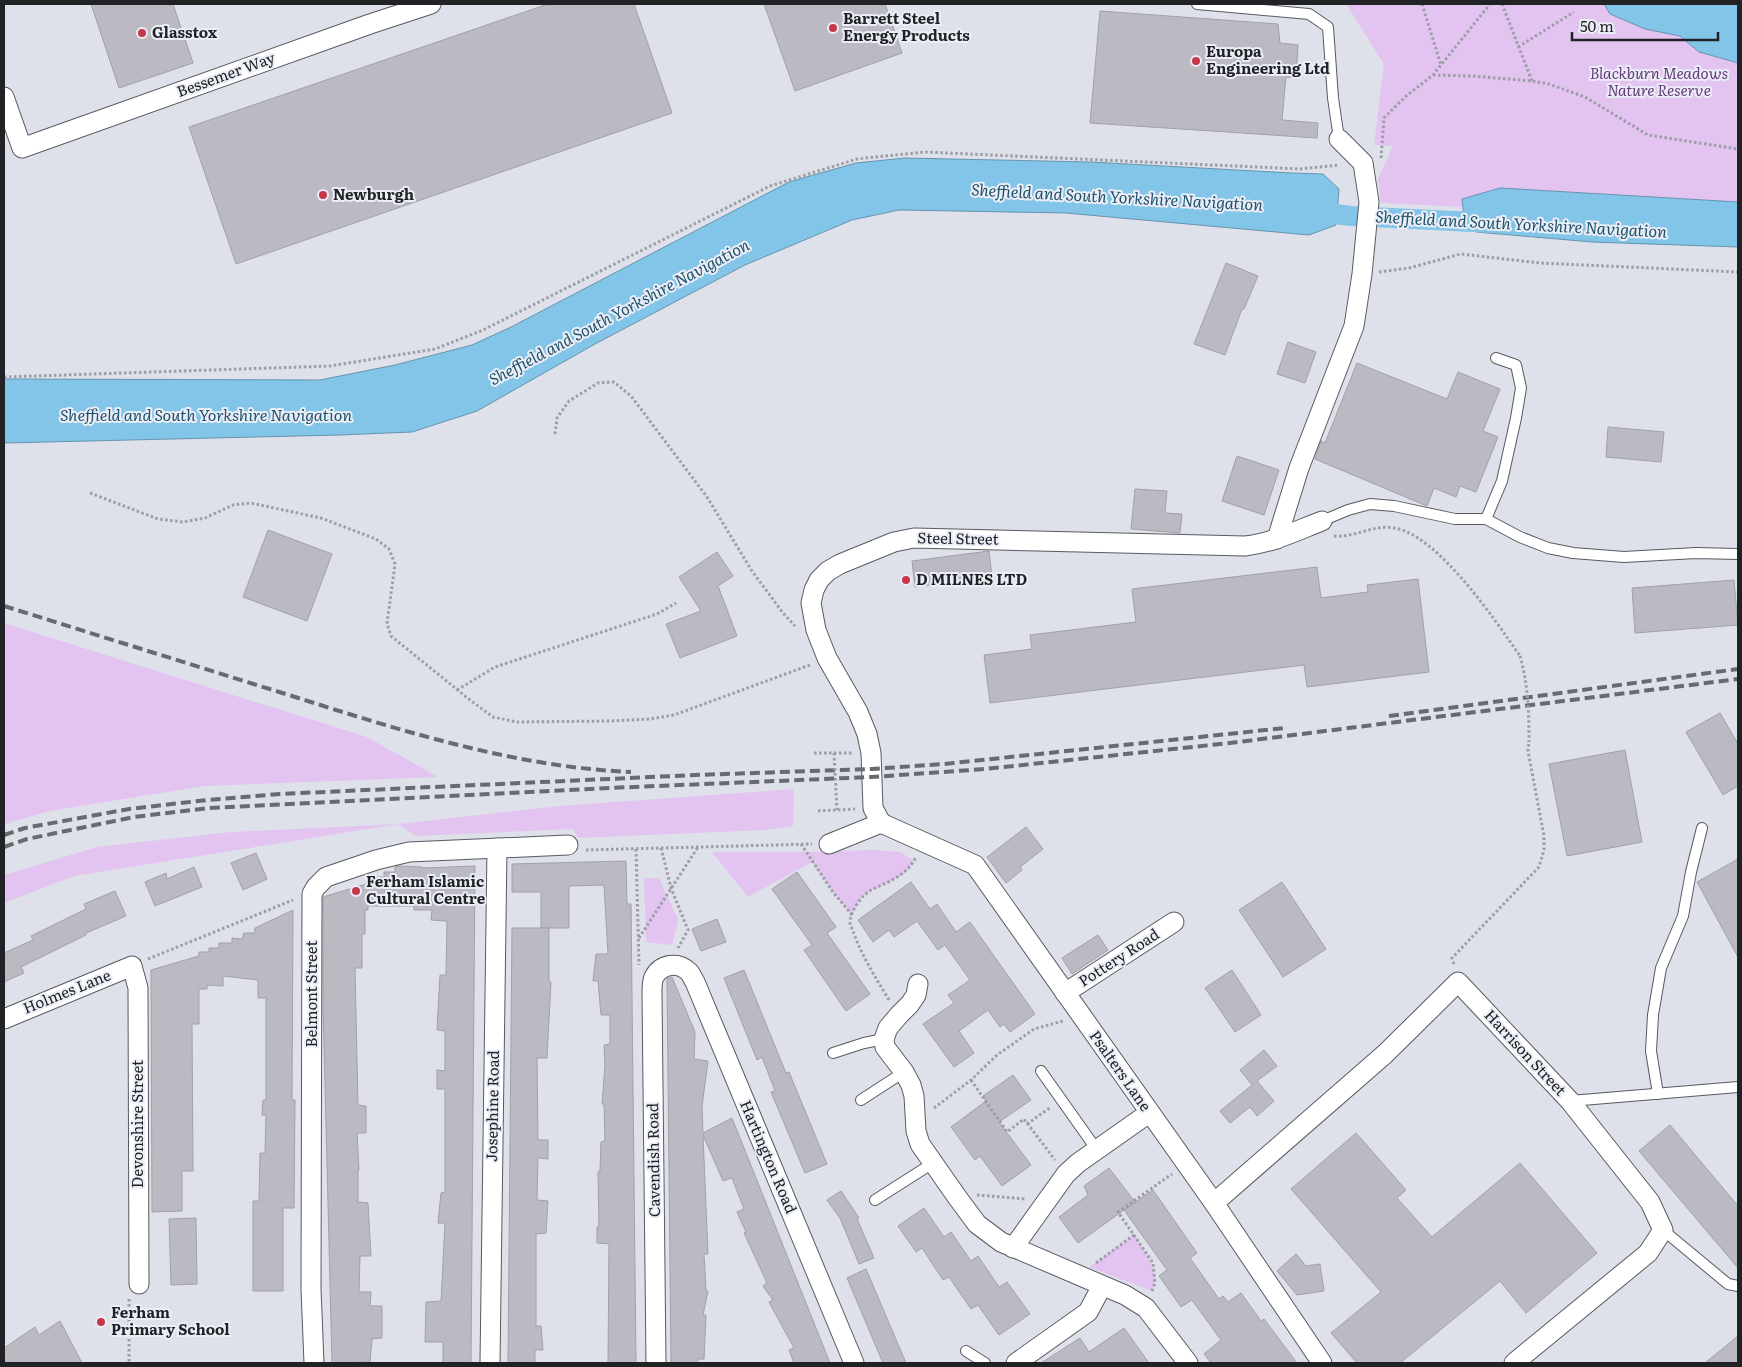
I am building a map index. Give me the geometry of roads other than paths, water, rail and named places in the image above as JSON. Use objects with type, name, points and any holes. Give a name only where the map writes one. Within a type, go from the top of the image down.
[{"type":"street","name":"Bessemer Way","points":[[4,97],[22,148],[361,27],[431,4]]},
{"type":"street","points":[[1277,539],[1299,468],[1354,326],[1362,274],[1369,202],[1363,163],[1339,139]]},
{"type":"street","name":"Steel Street","points":[[877,816],[871,753],[867,734],[858,712],[827,658],[816,630],[810,602],[819,580],[828,571],[840,564],[894,542],[914,538],[940,537],[1245,546],[1277,539],[1313,524]]},
{"type":"street","points":[[829,844],[877,816]]},
{"type":"street","name":"Psalters Lane","points":[[877,816],[922,843],[975,865],[1214,1203],[1322,1363]]},
{"type":"street","points":[[497,848],[568,845]]},
{"type":"street","name":"Belmont Street","points":[[314,1363],[312,1289],[312,894],[326,877],[376,860],[409,852],[497,848]]},
{"type":"street","name":"Josephine Road","points":[[490,1363],[497,848]]},
{"type":"street","name":"Pottery Road","points":[[1065,993],[1174,922]]},
{"type":"street","name":"Hartington Road","points":[[653,978],[660,969],[669,965],[680,966],[689,972],[695,982],[854,1363]]},
{"type":"street","name":"Holmes Lane","points":[[4,1019],[132,966]]},
{"type":"street","name":"Devonshire Street","points":[[132,966],[138,988],[139,1284]]},
{"type":"street","name":"Cavendish Road","points":[[653,978],[656,1363]]},
{"type":"street","name":"Harrison Street","points":[[1214,1203],[1385,1054],[1458,982],[1570,1101],[1650,1202],[1663,1230]]},
{"type":"street","points":[[918,984],[916,995],[910,1004],[888,1028],[884,1039],[885,1048],[904,1072],[911,1085],[914,1096],[916,1131],[920,1144],[957,1197],[977,1224],[989,1235],[1013,1248],[1125,1295],[1146,1308],[1188,1363]]},
{"type":"street","points":[[1013,1248],[1066,1174],[1150,1113]]},
{"type":"street","points":[[1514,1363],[1648,1253],[1663,1230]]},
{"type":"street","points":[[1016,1363],[1088,1312],[1102,1286]]},
{"type":"lane","points":[[1197,4],[1310,14],[1328,27],[1333,98],[1339,139]]},
{"type":"lane","points":[[1486,518],[1502,481],[1522,388],[1516,365],[1496,358]]},
{"type":"lane","points":[[1313,524],[1348,510],[1370,504],[1394,506],[1455,519],[1486,518],[1520,537],[1548,548],[1573,554],[1624,557],[1738,554]]},
{"type":"lane","points":[[1658,1094],[1651,1052],[1653,1015],[1661,968],[1684,916],[1691,872],[1702,828]]},
{"type":"lane","points":[[833,1053],[864,1042],[884,1039]]},
{"type":"lane","points":[[1041,1071],[1097,1150]]},
{"type":"lane","points":[[861,1100],[904,1072]]},
{"type":"lane","points":[[1570,1101],[1738,1087]]},
{"type":"lane","points":[[875,1200],[933,1163]]},
{"type":"lane","points":[[1663,1230],[1728,1284],[1738,1286]]},
{"type":"lane","points":[[966,1351],[985,1363]]},
{"type":"water","points":[[1604,4],[1738,4],[1738,63],[1699,52],[1680,36],[1645,29],[1610,14]]},
{"type":"water","points":[[905,158],[1090,162],[1323,174],[1339,189],[1336,225],[1309,235],[1066,213],[899,210],[852,220],[745,265],[595,344],[477,411],[412,432],[4,443],[4,379],[320,380],[395,365],[472,345],[511,327],[789,182],[856,163]]},
{"type":"water","points":[[1500,188],[1738,202],[1738,247],[1592,242],[1476,232],[1464,219],[1462,199]]},
{"type":"waterway","name":"Sheffield and South Yorkshire Navigation","points":[[1311,211],[1351,216],[1494,223]]},
{"type":"railway","points":[[4,606],[417,734],[502,755],[545,763],[631,772]]},
{"type":"railway","points":[[1389,716],[1738,669]]},
{"type":"railway","points":[[4,847],[27,839],[134,817],[209,808],[872,777],[985,769],[1230,743],[1738,679]]},
{"type":"railway","points":[[4,835],[25,828],[129,809],[207,800],[280,794],[872,769],[944,764],[1285,728]]},
{"type":"place","name":"Barrett Steel Energy Products","points":[[833,28]]},
{"type":"place","name":"Glasstox","points":[[142,33]]},
{"type":"place","name":"Europa Engineering Ltd","points":[[1196,61]]},
{"type":"place","name":"Newburgh","points":[[323,195]]},
{"type":"place","name":"D MILNES LTD","points":[[906,580]]},
{"type":"place","name":"Ferham Islamic Cultural Centre","points":[[356,891]]},
{"type":"place","name":"Ferham Primary School","points":[[101,1322]]},
{"type":"park label","name":"Blackburn Meadows Nature Reserve","points":[[1659,82]]}]
